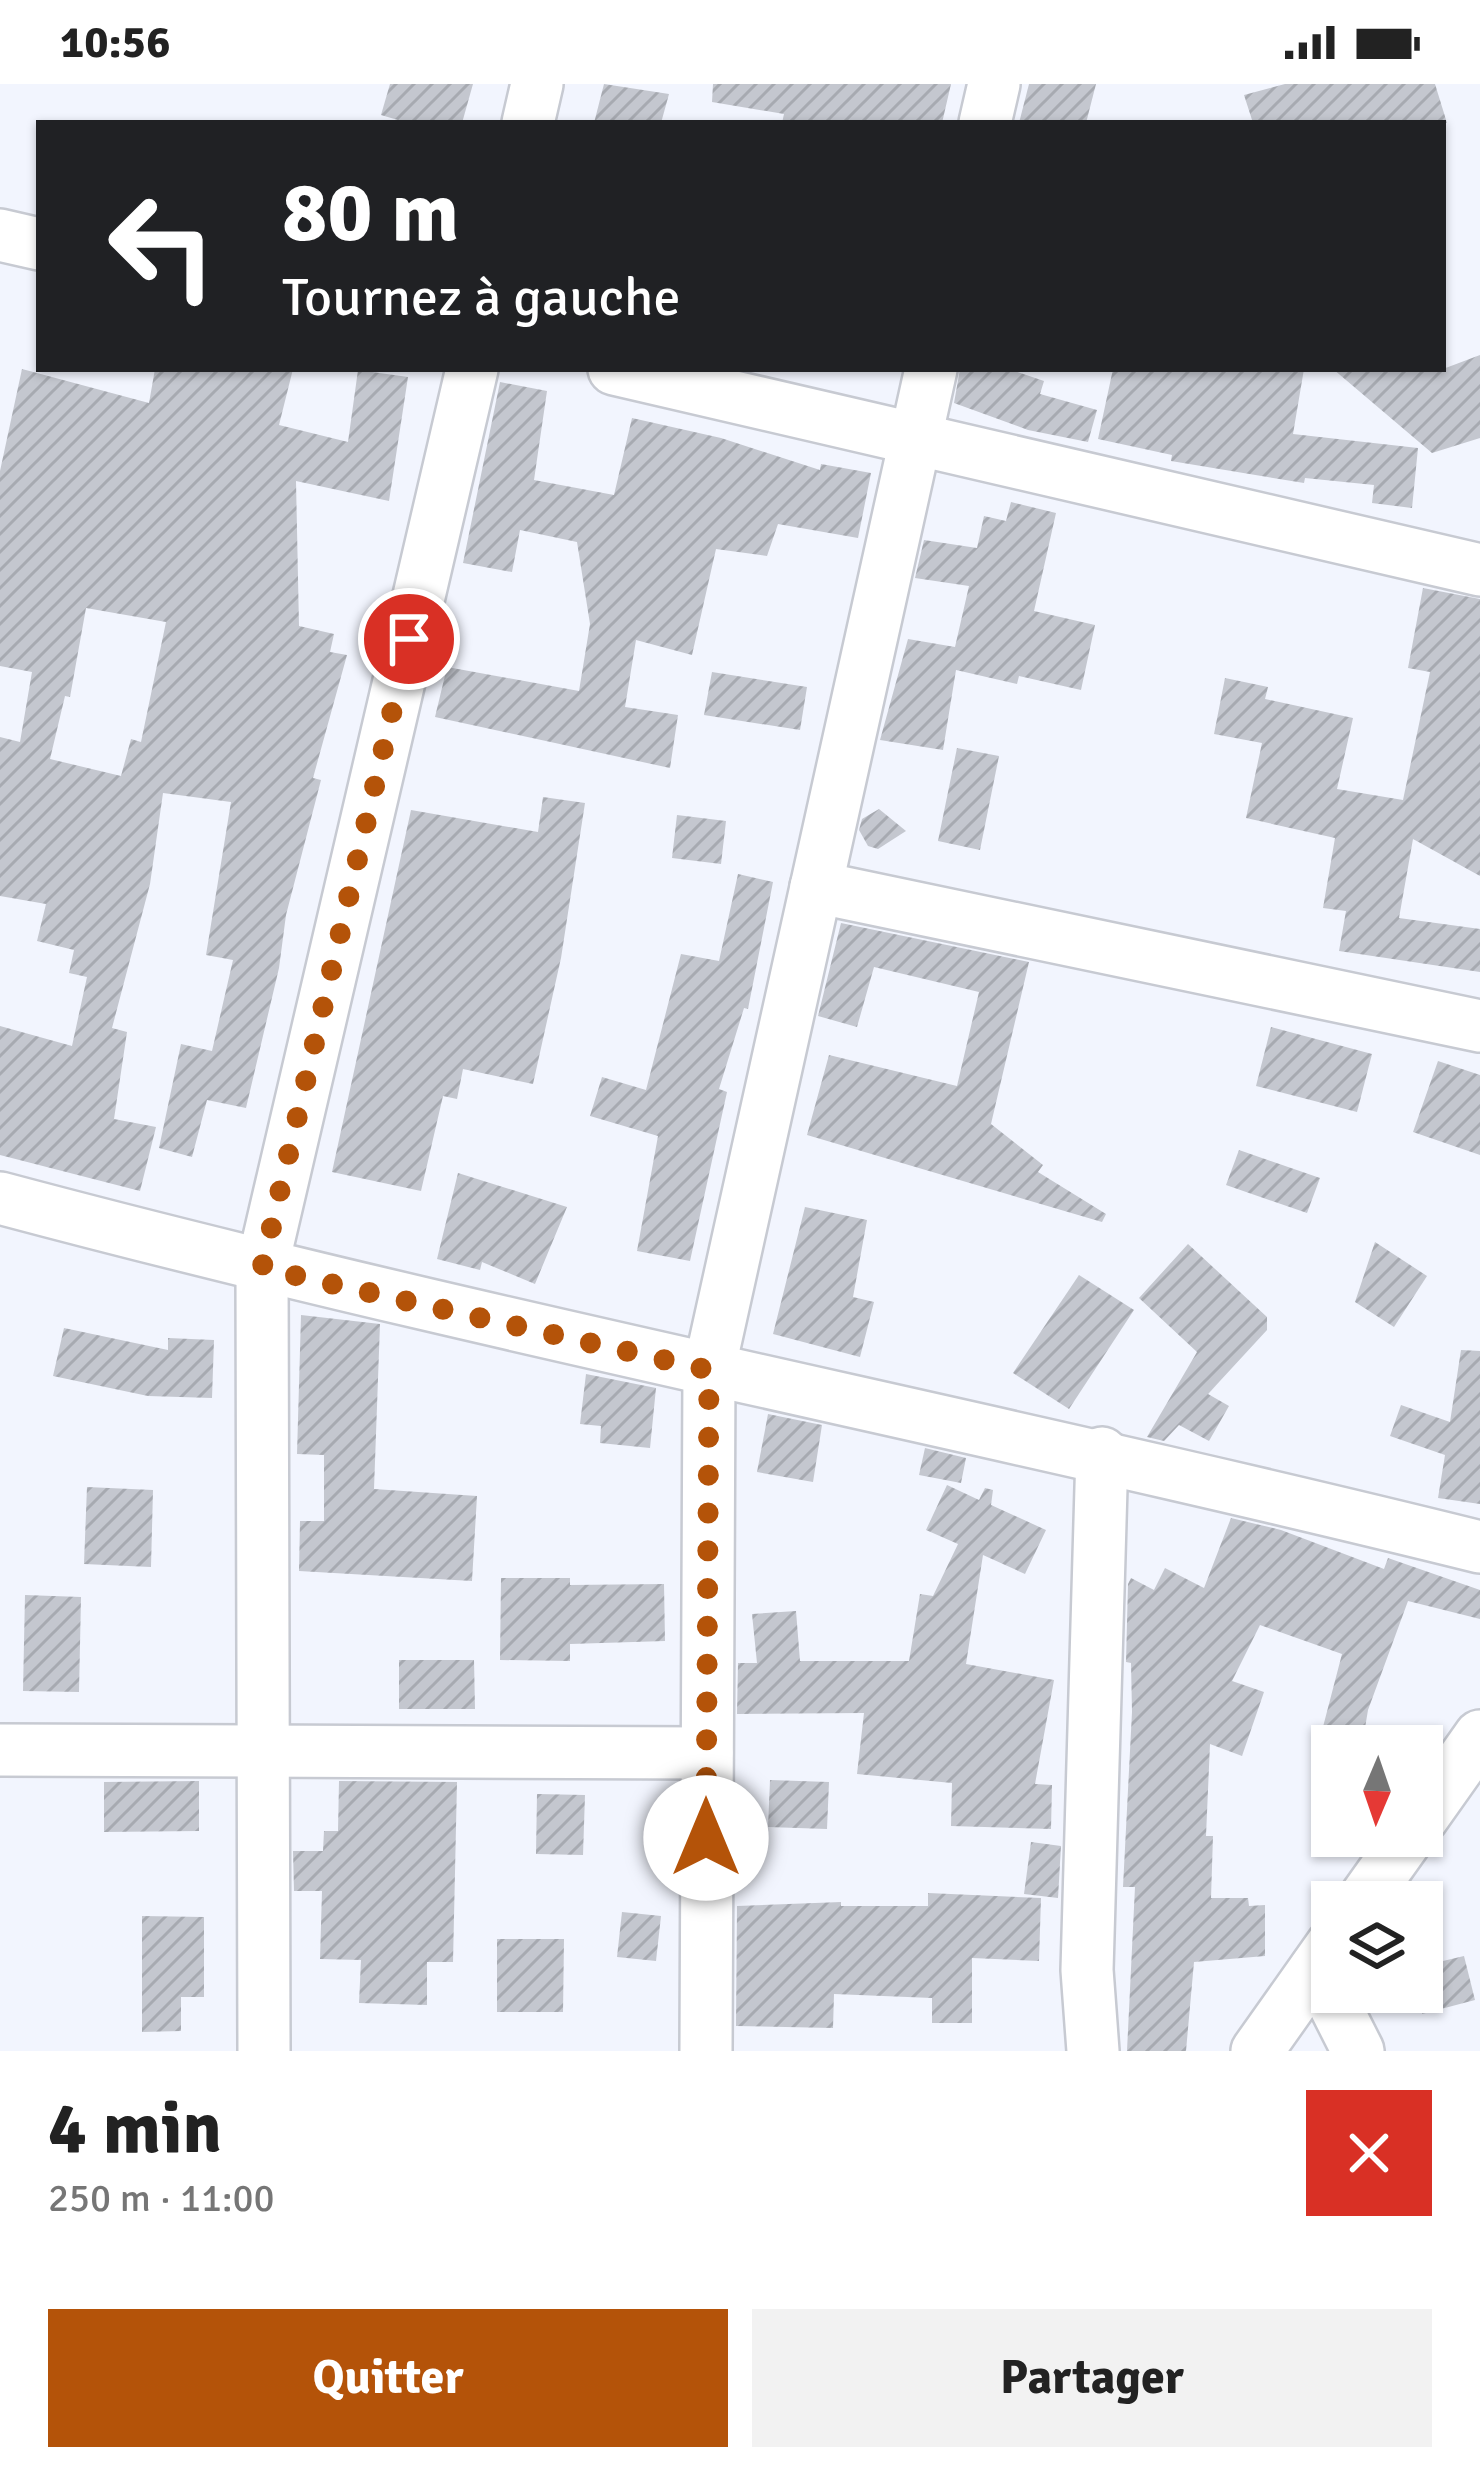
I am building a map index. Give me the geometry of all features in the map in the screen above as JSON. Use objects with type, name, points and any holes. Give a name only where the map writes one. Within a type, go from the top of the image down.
[{"type":"street","points":[[529,120],[537,84]]},
{"type":"street","points":[[986,120],[994,84]]},
{"type":"street","points":[[264,2051],[262,1268],[471,372]]},
{"type":"street","points":[[627,372],[1480,570]]},
{"type":"street","points":[[706,2051],[709,1370],[930,372]]},
{"type":"street","points":[[816,886],[1480,1025]]},
{"type":"street","points":[[0,1198],[262,1268],[1102,1453],[1480,1546]]},
{"type":"street","points":[[1094,2051],[1087,1970],[1102,1453]]},
{"type":"street","points":[[1443,1788],[1480,1736]]},
{"type":"street","points":[[0,1750],[707,1753]]},
{"type":"street","points":[[1257,2051],[1311,1974]]},
{"type":"street","points":[[1344,2013],[1358,2051]]},
{"type":"building","points":[[390,84],[473,84],[463,120],[398,120],[381,115]]},
{"type":"building","points":[[604,84],[669,94],[662,120],[595,120]]},
{"type":"building","points":[[713,84],[951,84],[943,120],[783,120],[784,114],[712,102]]},
{"type":"building","points":[[1029,84],[1096,84],[1087,120],[1020,120]]},
{"type":"building","points":[[1285,84],[1435,84],[1447,123],[1252,120],[1244,95]]},
{"type":"building","points":[[1480,355],[1480,438],[1432,453],[1337,372],[1446,372],[1446,368]]},
{"type":"building","points":[[22,369],[149,403],[154,372],[292,372],[279,425],[348,442],[358,372],[408,377],[389,501],[296,481],[299,626],[334,634],[330,652],[347,655],[313,778],[321,780],[286,915],[279,968],[246,1108],[207,1100],[192,1157],[159,1148],[181,1044],[212,1051],[233,960],[206,955],[231,802],[163,793],[150,884],[112,1028],[127,1032],[114,1119],[156,1127],[140,1191],[0,1155],[0,1026],[72,1046],[87,977],[69,973],[74,950],[37,941],[46,904],[0,896],[0,737],[20,742],[32,672],[0,666],[0,471]],"holes":[[[86,608],[166,622],[141,742],[131,739],[121,776],[50,759],[65,696],[70,697]]]},
{"type":"building","points":[[959,372],[1018,372],[1044,381],[1040,394],[1097,410],[1088,442],[1028,430],[954,403]]},
{"type":"building","points":[[1112,372],[1303,372],[1293,434],[1418,448],[1412,508],[1372,503],[1374,485],[1305,478],[1304,483],[1171,461],[1172,455],[1098,439]]},
{"type":"building","points":[[500,382],[547,391],[534,480],[614,495],[632,418],[721,438],[820,470],[821,464],[871,473],[858,538],[778,524],[767,556],[716,549],[692,655],[636,640],[625,707],[678,715],[670,768],[435,717],[447,667],[579,691],[590,624],[577,542],[520,530],[512,572],[463,563]]},
{"type":"building","points":[[1011,502],[1056,513],[1034,611],[1095,625],[1081,690],[1019,676],[1017,684],[956,670],[943,750],[880,740],[908,639],[955,647],[969,586],[915,578],[924,540],[977,548],[984,516],[1006,521]]},
{"type":"building","points":[[1423,588],[1480,599],[1480,876],[1413,839],[1399,918],[1480,929],[1480,972],[1339,951],[1346,911],[1323,908],[1335,838],[1246,818],[1262,743],[1214,734],[1225,678],[1268,687],[1265,699],[1353,718],[1337,789],[1403,800],[1430,672],[1408,668]]},
{"type":"building","points":[[712,672],[807,687],[800,730],[704,715]]},
{"type":"building","points":[[957,748],[999,756],[980,850],[938,841]]},
{"type":"building","points":[[543,797],[585,803],[561,958],[533,1084],[463,1069],[457,1099],[443,1096],[421,1191],[332,1172],[411,810],[538,832]]},
{"type":"building","points":[[879,809],[906,831],[878,849],[868,846],[859,830],[862,819]]},
{"type":"building","points":[[677,815],[726,821],[721,864],[672,858]]},
{"type":"building","points":[[738,874],[773,882],[748,1009],[744,1008],[719,1089],[727,1092],[690,1261],[637,1251],[658,1136],[590,1116],[602,1077],[646,1090],[681,954],[719,961]]},
{"type":"building","points":[[841,923],[1029,962],[991,1124],[1043,1165],[1038,1172],[1106,1214],[1102,1222],[807,1135],[829,1055],[957,1086],[979,992],[874,967],[857,1027],[818,1016]]},
{"type":"building","points":[[1271,1027],[1372,1054],[1357,1112],[1256,1086]]},
{"type":"building","points":[[1438,1061],[1480,1075],[1480,1155],[1413,1132]]},
{"type":"building","points":[[1239,1150],[1320,1178],[1307,1213],[1226,1185]]},
{"type":"building","points":[[458,1173],[567,1207],[535,1284],[482,1262],[480,1270],[437,1259]]},
{"type":"building","points":[[805,1207],[867,1220],[853,1297],[874,1302],[860,1357],[773,1334]]},
{"type":"building","points":[[1375,1242],[1427,1276],[1394,1327],[1355,1302]]},
{"type":"building","points":[[1188,1244],[1267,1317],[1267,1330],[1208,1394],[1229,1406],[1209,1441],[1179,1425],[1164,1441],[1147,1437],[1197,1352],[1139,1298]]},
{"type":"building","points":[[1079,1275],[1134,1310],[1069,1409],[1013,1373]]},
{"type":"building","points":[[301,1315],[380,1324],[374,1489],[477,1496],[472,1581],[299,1571],[300,1521],[324,1521],[324,1455],[297,1454]]},
{"type":"building","points":[[64,1328],[168,1350],[168,1338],[214,1340],[212,1398],[148,1396],[53,1376]]},
{"type":"building","points":[[1461,1350],[1480,1351],[1480,1504],[1438,1498],[1445,1455],[1390,1436],[1401,1405],[1450,1422]]},
{"type":"building","points":[[586,1374],[656,1388],[650,1448],[600,1443],[601,1426],[580,1424]]},
{"type":"building","points":[[768,1414],[822,1425],[813,1482],[757,1472]]},
{"type":"building","points":[[925,1448],[966,1458],[961,1483],[919,1475]]},
{"type":"building","points":[[947,1485],[979,1500],[985,1488],[993,1490],[991,1505],[1046,1530],[1025,1574],[983,1555],[966,1664],[1054,1680],[1035,1784],[1052,1785],[1051,1829],[951,1826],[952,1783],[857,1774],[864,1713],[737,1714],[738,1663],[757,1663],[752,1614],[796,1611],[800,1661],[909,1661],[920,1594],[933,1596],[958,1544],[926,1530]]},
{"type":"building","points":[[87,1487],[153,1490],[151,1567],[84,1564]]},
{"type":"building","points":[[1231,1518],[1281,1530],[1384,1569],[1388,1558],[1480,1590],[1480,1619],[1408,1601],[1366,1725],[1323,1725],[1342,1654],[1260,1625],[1232,1681],[1264,1692],[1242,1756],[1210,1744],[1206,1836],[1213,1836],[1211,1898],[1248,1898],[1249,1906],[1265,1905],[1265,1956],[1194,1962],[1186,2051],[1127,2051],[1135,1887],[1123,1887],[1132,1712],[1131,1663],[1126,1662],[1128,1584],[1131,1578],[1154,1590],[1165,1568],[1204,1588]]},
{"type":"building","points":[[501,1578],[570,1578],[570,1585],[664,1584],[665,1641],[570,1644],[570,1661],[500,1660]]},
{"type":"building","points":[[25,1595],[81,1597],[79,1692],[23,1691]]},
{"type":"building","points":[[399,1660],[474,1660],[475,1709],[399,1709]]},
{"type":"building","points":[[770,1780],[829,1782],[827,1829],[768,1827]]},
{"type":"building","points":[[199,1781],[199,1831],[104,1832],[104,1782]]},
{"type":"building","points":[[339,1781],[457,1782],[453,1962],[427,1962],[427,2005],[359,2003],[361,1960],[320,1959],[322,1891],[294,1891],[293,1851],[323,1851],[324,1831],[338,1831]]},
{"type":"building","points":[[537,1794],[585,1795],[583,1855],[536,1854]]},
{"type":"building","points":[[1031,1842],[1061,1846],[1058,1898],[1024,1894]]},
{"type":"building","points":[[928,1893],[1041,1898],[1039,1961],[972,1958],[972,2023],[932,2023],[932,1998],[834,1994],[833,2028],[736,2026],[737,1906],[841,1902],[841,1906],[928,1906]]},
{"type":"building","points":[[622,1912],[661,1916],[656,1961],[617,1957]]},
{"type":"building","points":[[142,1916],[204,1917],[204,1997],[181,1997],[181,2031],[142,2032]]},
{"type":"building","points":[[497,1939],[564,1939],[563,2012],[497,2012]]},
{"type":"building","points":[[1464,1956],[1475,2000],[1443,2008],[1443,1961]]},
{"type":"route","points":[[409,639],[262,1268],[709,1370],[706,1838]]}]
